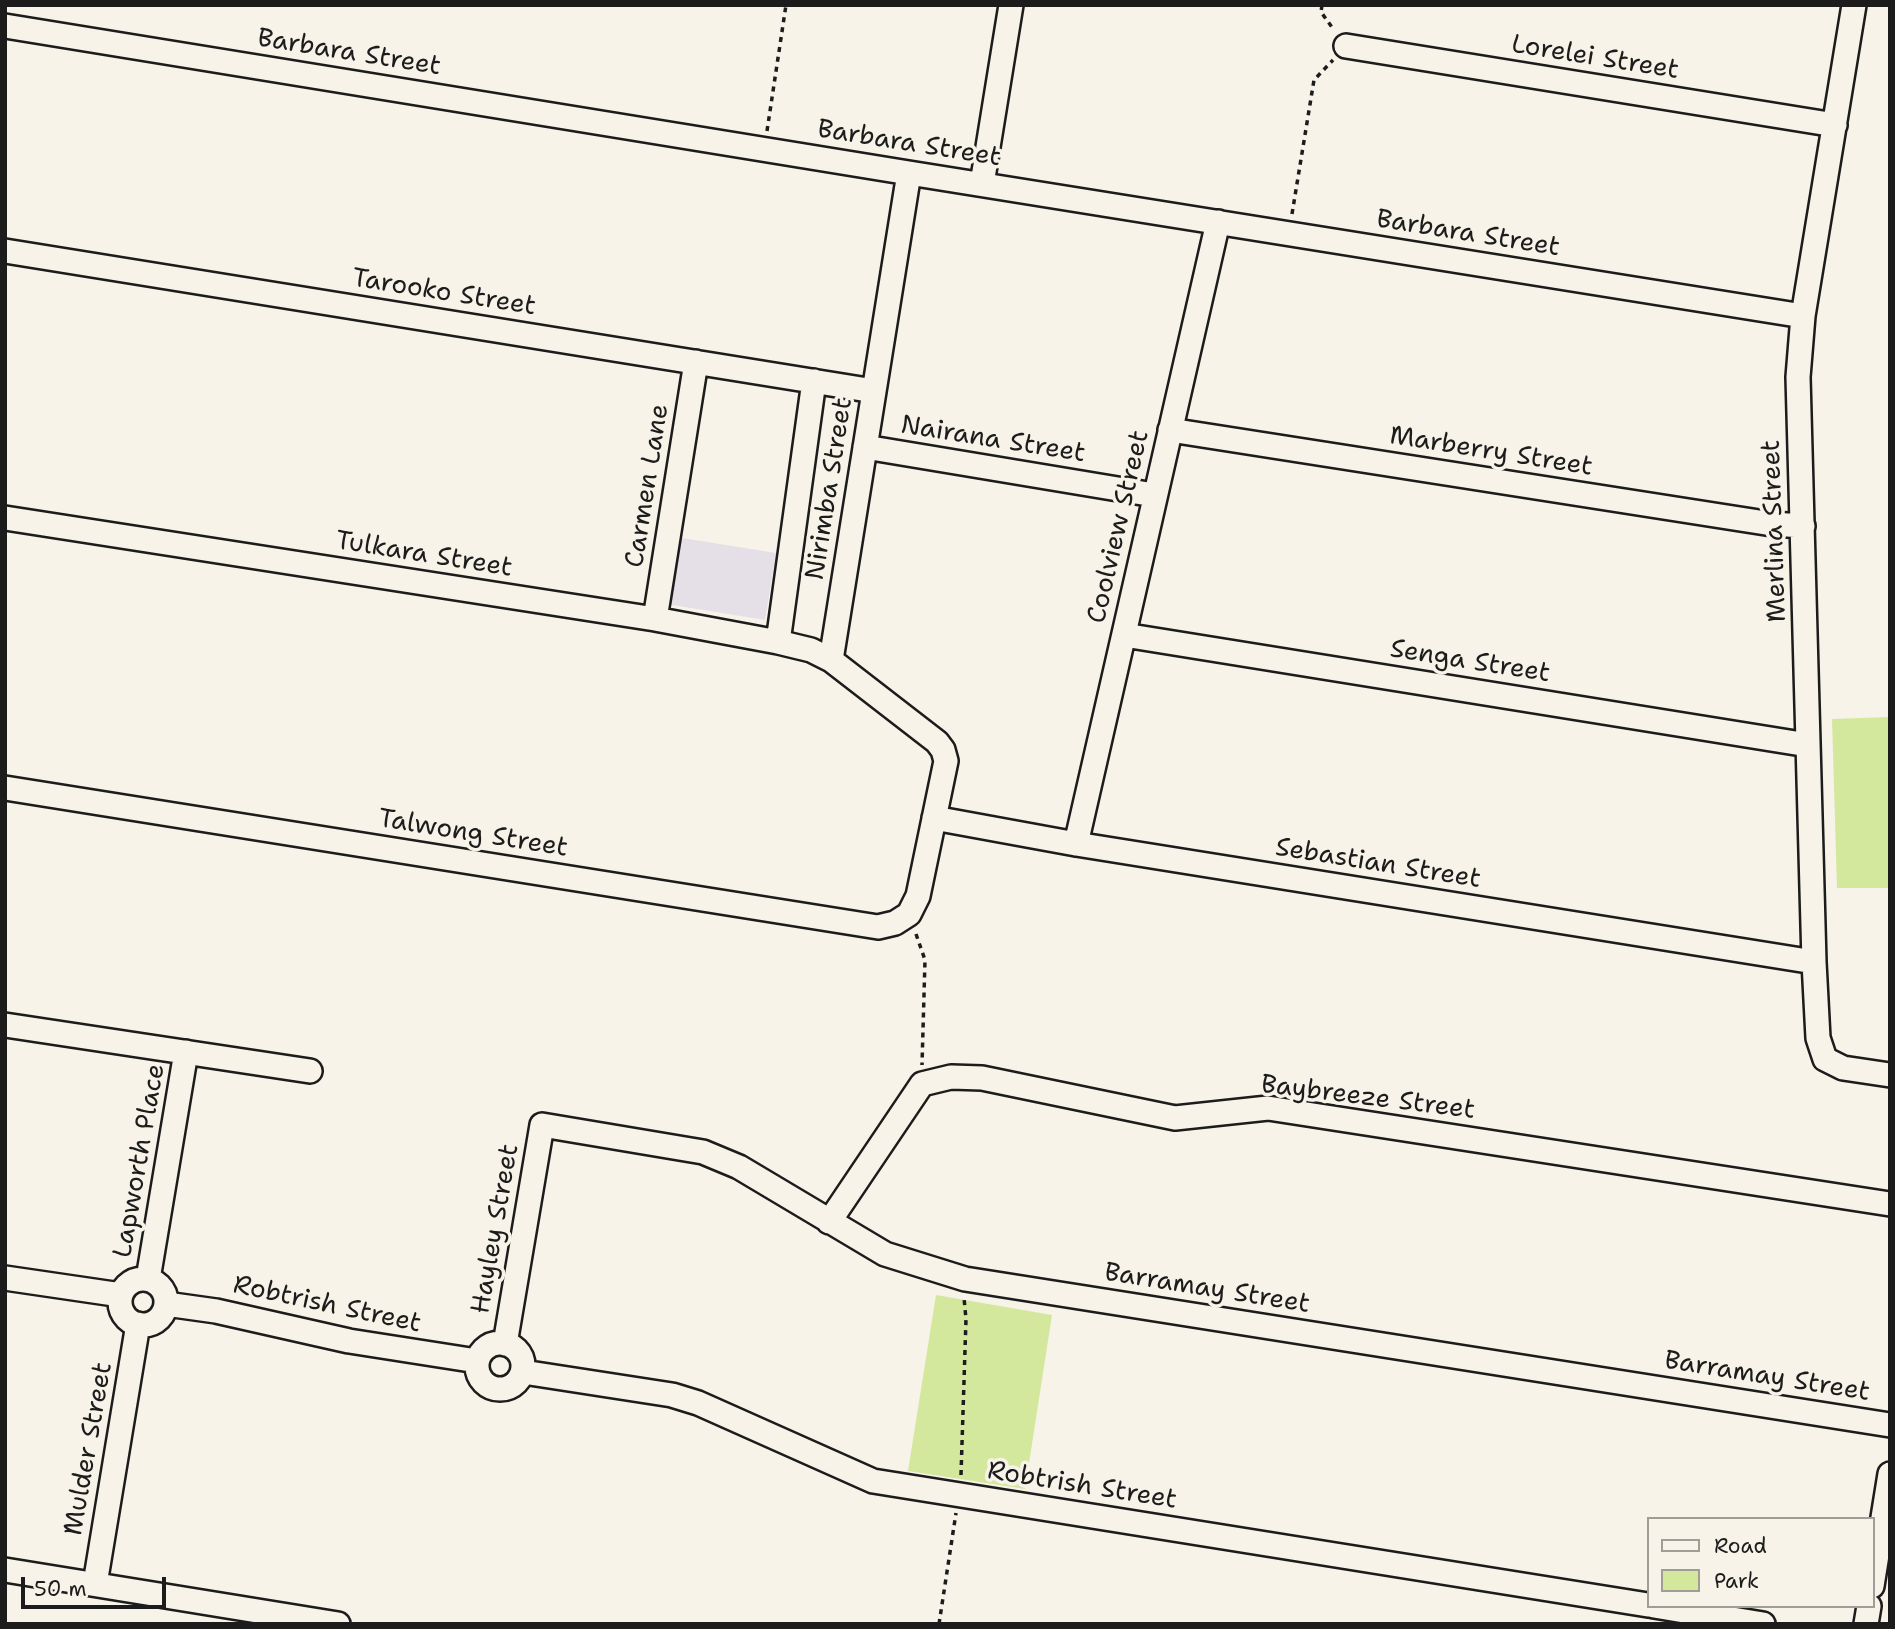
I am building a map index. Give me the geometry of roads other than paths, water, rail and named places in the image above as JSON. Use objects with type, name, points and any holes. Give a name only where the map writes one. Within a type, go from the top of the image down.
[{"type":"street","points":[[982,184],[1010,5]]},
{"type":"street","name":"Merlina Street","points":[[1854,5],[1803,316],[1798,377],[1814,962],[1818,1038],[1825,1059],[1843,1068],[1890,1075]]},
{"type":"street","name":"Barbara Street","points":[[5,26],[1803,316]]},
{"type":"street","name":"Lorelei Street","points":[[1346,46],[1835,125]]},
{"type":"street","name":"Nirimba Street","points":[[831,660],[909,173]]},
{"type":"street","name":"Coolview Street","points":[[1076,844],[1217,222]]},
{"type":"street","name":"Tarooko Street","points":[[5,251],[874,390]]},
{"type":"street","name":"Carmen Lane","points":[[655,619],[696,362]]},
{"type":"street","name":"Nirimba Street","points":[[778,642],[814,381]]},
{"type":"street","name":"Marberry Street","points":[[1170,430],[1772,524],[1803,526]]},
{"type":"street","name":"Nairana Street","points":[[865,447],[1154,495]]},
{"type":"street","name":"Tulkara Street","points":[[5,518],[655,619],[778,642],[811,650],[831,660]]},
{"type":"street","name":"Senga Street","points":[[1124,635],[1808,745]]},
{"type":"street","points":[[831,660],[937,742],[946,761],[934,818]]},
{"type":"street","name":"Talwong Street","points":[[5,788],[878,927],[895,923],[914,905],[934,818]]},
{"type":"street","name":"Sebastian Street","points":[[934,818],[1076,844],[1814,962]]},
{"type":"street","name":"Lapworth Place","points":[[5,1025],[310,1071]]},
{"type":"street","name":"Lapworth Place","points":[[148,1279],[186,1052]]},
{"type":"street","name":"Baybreeze Street","points":[[829,1222],[922,1084],[951,1077],[982,1078],[1175,1118],[1268,1108],[1890,1204]]},
{"type":"street","name":"Barramay Street","points":[[542,1125],[703,1152],[739,1167],[885,1254],[965,1279],[1890,1425]]},
{"type":"street","name":"Hayley Street","points":[[505,1343],[542,1125]]},
{"type":"street","points":[[5,1278],[121,1296]]},
{"type":"street","points":[[148,1279],[159,1284],[166,1296],[166,1304],[159,1319],[152,1323],[138,1324],[123,1313],[121,1296],[126,1286],[136,1280],[148,1279]]},
{"type":"street","name":"Robtrish Street","points":[[166,1304],[216,1311],[349,1341],[477,1361]]},
{"type":"street","name":"Mulder Street","points":[[95,1584],[138,1324]]},
{"type":"street","points":[[505,1343],[520,1354],[523,1372],[512,1386],[495,1389],[480,1379],[477,1361],[487,1346],[505,1343]]},
{"type":"street","name":"Robtrish Street","points":[[523,1372],[673,1395],[698,1403],[873,1481],[1646,1605]]},
{"type":"street","points":[[1874,1574],[1889,1486]]},
{"type":"street","points":[[5,1570],[338,1624]]},
{"type":"street","points":[[1666,1608],[1763,1624]]}]
